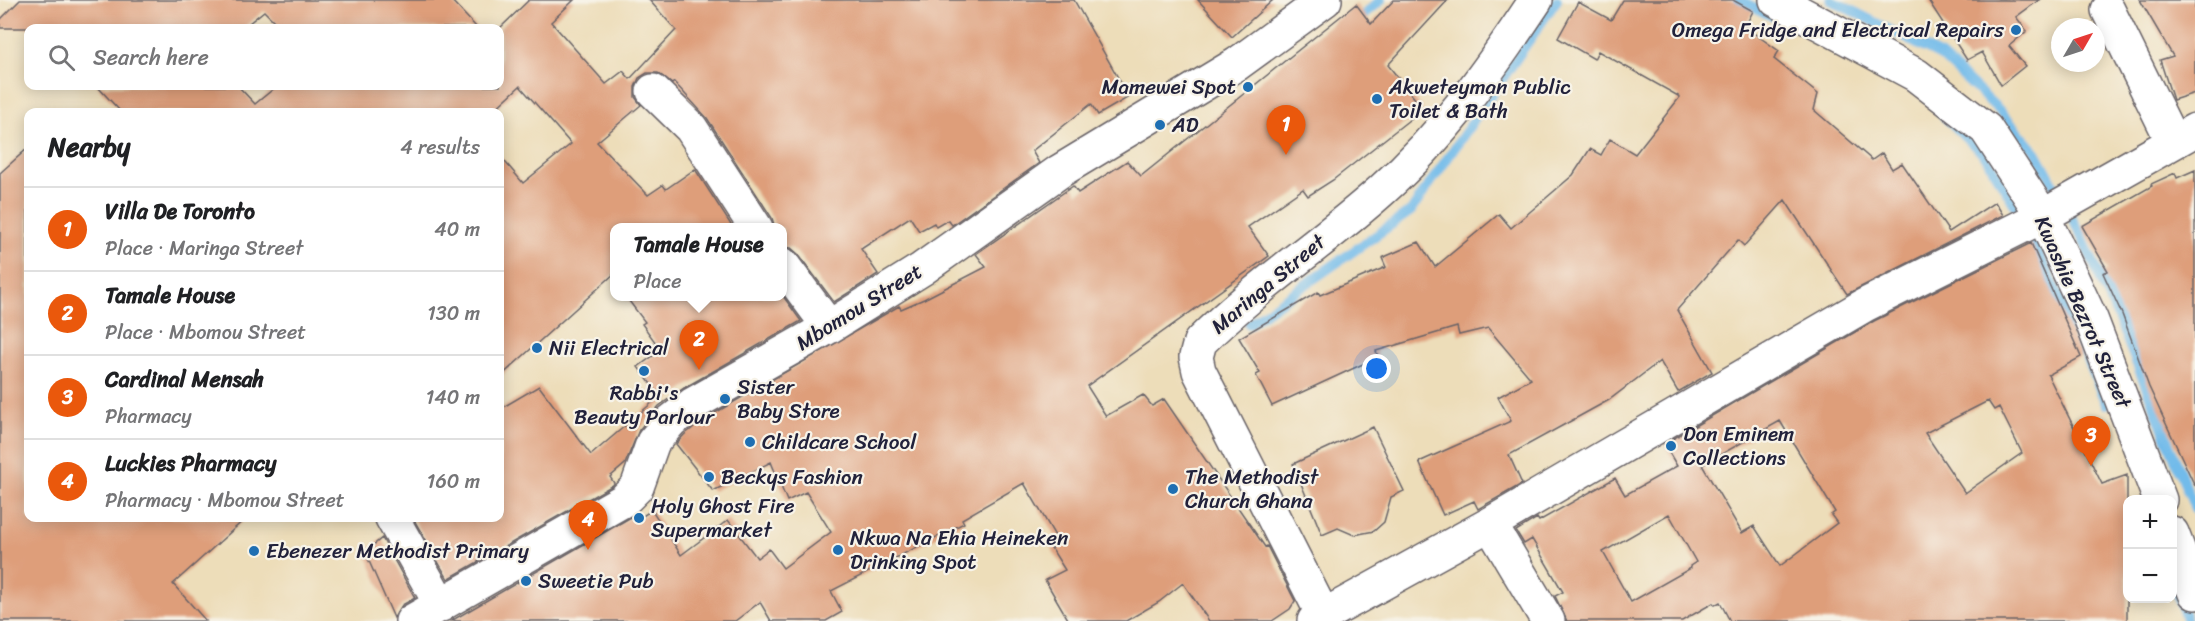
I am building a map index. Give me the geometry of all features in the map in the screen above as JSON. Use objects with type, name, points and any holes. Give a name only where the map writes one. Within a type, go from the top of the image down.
[{"type":"street","name":"Mbomou Street","points":[[412,621],[599,517],[624,500],[637,487],[653,442],[671,421],[693,404],[829,327],[922,269],[1060,171],[1237,64],[1325,0]]},
{"type":"street","name":"Maringa Street","points":[[1318,618],[1199,371],[1196,357],[1200,342],[1383,189],[1454,115],[1488,73],[1536,0]]},
{"type":"street","name":"Kwashie Bezrot Street","points":[[1776,0],[1916,75],[1986,129],[2043,216],[2091,319],[2158,495]]},
{"type":"street","points":[[1318,618],[1490,524],[1865,305],[2043,216],[2184,136],[2108,10]]},
{"type":"street","points":[[653,91],[691,128],[753,223]]},
{"type":"street","points":[[787,270],[829,327]]},
{"type":"street","points":[[394,522],[441,605]]},
{"type":"street","points":[[1490,524],[1548,621]]},
{"type":"street","points":[[2177,546],[2195,593]]},
{"type":"building","points":[[20,0],[451,0],[473,24],[277,24],[264,11],[248,24],[24,24],[24,28],[0,28],[0,20]]},
{"type":"building","points":[[529,0],[574,0],[551,22],[606,84],[623,71],[630,79],[676,30],[649,0],[1074,0],[1129,97],[1098,115],[1091,104],[1032,151],[1039,163],[952,225],[948,220],[936,227],[934,223],[919,231],[910,217],[861,249],[878,274],[834,302],[798,254],[787,248],[787,223],[774,223],[707,118],[674,82],[672,84],[658,73],[647,73],[639,78],[635,87],[635,97],[641,105],[597,142],[648,195],[663,185],[666,189],[695,169],[730,223],[610,223],[610,278],[504,373],[504,161],[523,183],[571,144],[520,86],[496,108],[117,108],[101,90],[242,90],[255,104],[272,90],[504,90],[504,24]]},
{"type":"building","points":[[1198,0],[1273,0],[1232,37]]},
{"type":"building","points":[[1394,0],[1448,0],[1388,65],[1423,109],[1333,180],[1308,196],[1303,189],[1248,227],[1269,256],[1087,386],[1106,416],[1143,395],[1152,406],[1164,399],[1265,547],[1267,546],[1295,601],[1290,609],[1272,621],[1209,621],[1183,583],[1159,602],[1126,621],[1069,621],[1045,580],[1065,570],[1050,546],[1058,541],[1024,483],[962,519],[964,523],[831,591],[842,612],[826,621],[771,621],[760,602],[735,621],[451,621],[638,513],[641,517],[652,510],[681,555],[728,520],[757,558],[769,549],[783,568],[831,532],[806,492],[787,501],[771,462],[713,491],[676,444],[684,435],[703,420],[899,306],[901,309],[924,299],[986,267],[976,254],[1073,186],[1078,193],[1127,161],[1141,176],[1356,4],[1371,24]]},
{"type":"building","points":[[1623,0],[1733,0],[1753,11],[1745,27],[1779,51],[1774,59],[1818,94],[1814,110],[1872,160],[1882,153],[1892,169],[1902,163],[1949,232],[1995,202],[2003,215],[1847,294],[1785,200],[1744,246],[1738,240],[1677,310],[1712,372],[1678,392],[1660,361],[1609,400],[1509,455],[1522,484],[1478,509],[1474,501],[1443,515],[1419,462],[1511,421],[1498,397],[1531,379],[1488,328],[1459,335],[1457,327],[1376,351],[1378,357],[1272,406],[1256,375],[1260,373],[1239,338],[1318,292],[1320,295],[1386,267],[1382,258],[1419,242],[1435,267],[1499,214],[1511,228],[1573,175],[1590,149],[1601,155],[1610,139],[1635,154],[1680,97],[1598,51],[1594,59],[1558,38],[1578,2],[1611,20]]},
{"type":"building","points":[[1928,0],[2039,0],[2016,17],[2027,31],[2009,46],[2025,66],[2001,85],[1982,52],[1967,60]]},
{"type":"building","points":[[2140,0],[2195,0],[2195,93],[2173,100],[2160,60],[2173,56]]},
{"type":"building","points":[[24,152],[24,522],[242,522],[173,584],[206,621],[0,621],[0,173]]},
{"type":"building","points":[[2195,170],[2195,486],[2149,387],[2122,314],[2103,273],[2108,271],[2082,226],[2152,186],[2151,184],[2175,173],[2177,178]]},
{"type":"building","points":[[2031,243],[2081,357],[2048,375],[2102,484],[2127,475],[2127,495],[2123,495],[2123,603],[2127,603],[2127,621],[1730,621],[1720,602],[1715,605],[1713,603],[1682,621],[1567,621],[1555,596],[1563,592],[1532,539],[1524,544],[1516,531],[1537,518],[1539,521],[1615,478],[1625,495],[1677,466],[1664,444],[1874,321]],"holes":[[[1988,401],[1994,410],[1999,407],[2022,453],[1965,493],[1925,433]],[[1780,421],[1835,512],[1831,515],[1837,523],[1780,566],[1754,526],[1742,533],[1702,465]],[[1669,514],[1696,562],[1690,566],[1691,568],[1631,602],[1603,552]]]},
{"type":"building","points":[[629,301],[787,301],[801,321],[684,388],[659,406],[639,430],[625,464],[610,477],[613,485],[448,579],[415,522],[504,522],[504,407],[539,386],[591,455],[660,396],[638,367],[661,350],[642,324],[645,322]]},
{"type":"building","points":[[1373,427],[1404,491],[1391,497],[1384,522],[1374,531],[1354,535],[1338,528],[1322,535],[1293,464]]},
{"type":"building","points":[[382,538],[415,598],[402,605],[394,618],[365,552]]},
{"type":"waterway","points":[[1365,14],[1381,0]]},
{"type":"waterway","points":[[1249,324],[1411,211],[1557,0]]},
{"type":"waterway","points":[[1739,0],[1780,20]]},
{"type":"waterway","points":[[1831,0],[1941,56],[1999,110],[2036,152],[2079,231],[2120,322],[2195,509]]},
{"type":"waterway","points":[[1941,113],[1986,157],[2019,212],[2080,340],[2106,404]]},
{"type":"waterway","points":[[2177,594],[2187,621]]},
{"type":"place","name":"Omega Fridge and Electrical Repairs","points":[[2016,30]]},
{"type":"place","name":"Mamewei Spot","points":[[1248,87]]},
{"type":"place","name":"Akweteyman Public Toilet & Bath","points":[[1377,99]]},
{"type":"place","name":"AD","points":[[1160,125]]},
{"type":"place","name":"Villa De Toronto","points":[[1286,155]]},
{"type":"place","name":"Nii Electrical","points":[[537,348]]},
{"type":"place","name":"Tamale House","points":[[699,370]]},
{"type":"place","name":"Rabbi's Beauty Parlour","points":[[644,371]]},
{"type":"place","name":"Sister Baby Store","points":[[725,399]]},
{"type":"place","name":"Childcare School","points":[[750,442]]},
{"type":"place","name":"Don Eminem Collections","points":[[1671,446]]},
{"type":"place","name":"Cardinal Mensah","points":[[2091,466]]},
{"type":"place","name":"Beckys Fashion","points":[[709,477]]},
{"type":"place","name":"The Methodist Church Ghana","points":[[1173,489]]},
{"type":"place","name":"Holy Ghost Fire Supermarket","points":[[639,518]]},
{"type":"place","name":"Luckies Pharmacy","points":[[588,550]]},
{"type":"place","name":"Nkwa Na Ehia Heineken Drinking Spot","points":[[838,550]]},
{"type":"place","name":"Ebenezer Methodist Primary","points":[[254,551]]},
{"type":"place","name":"Sweetie Pub","points":[[526,581]]}]
